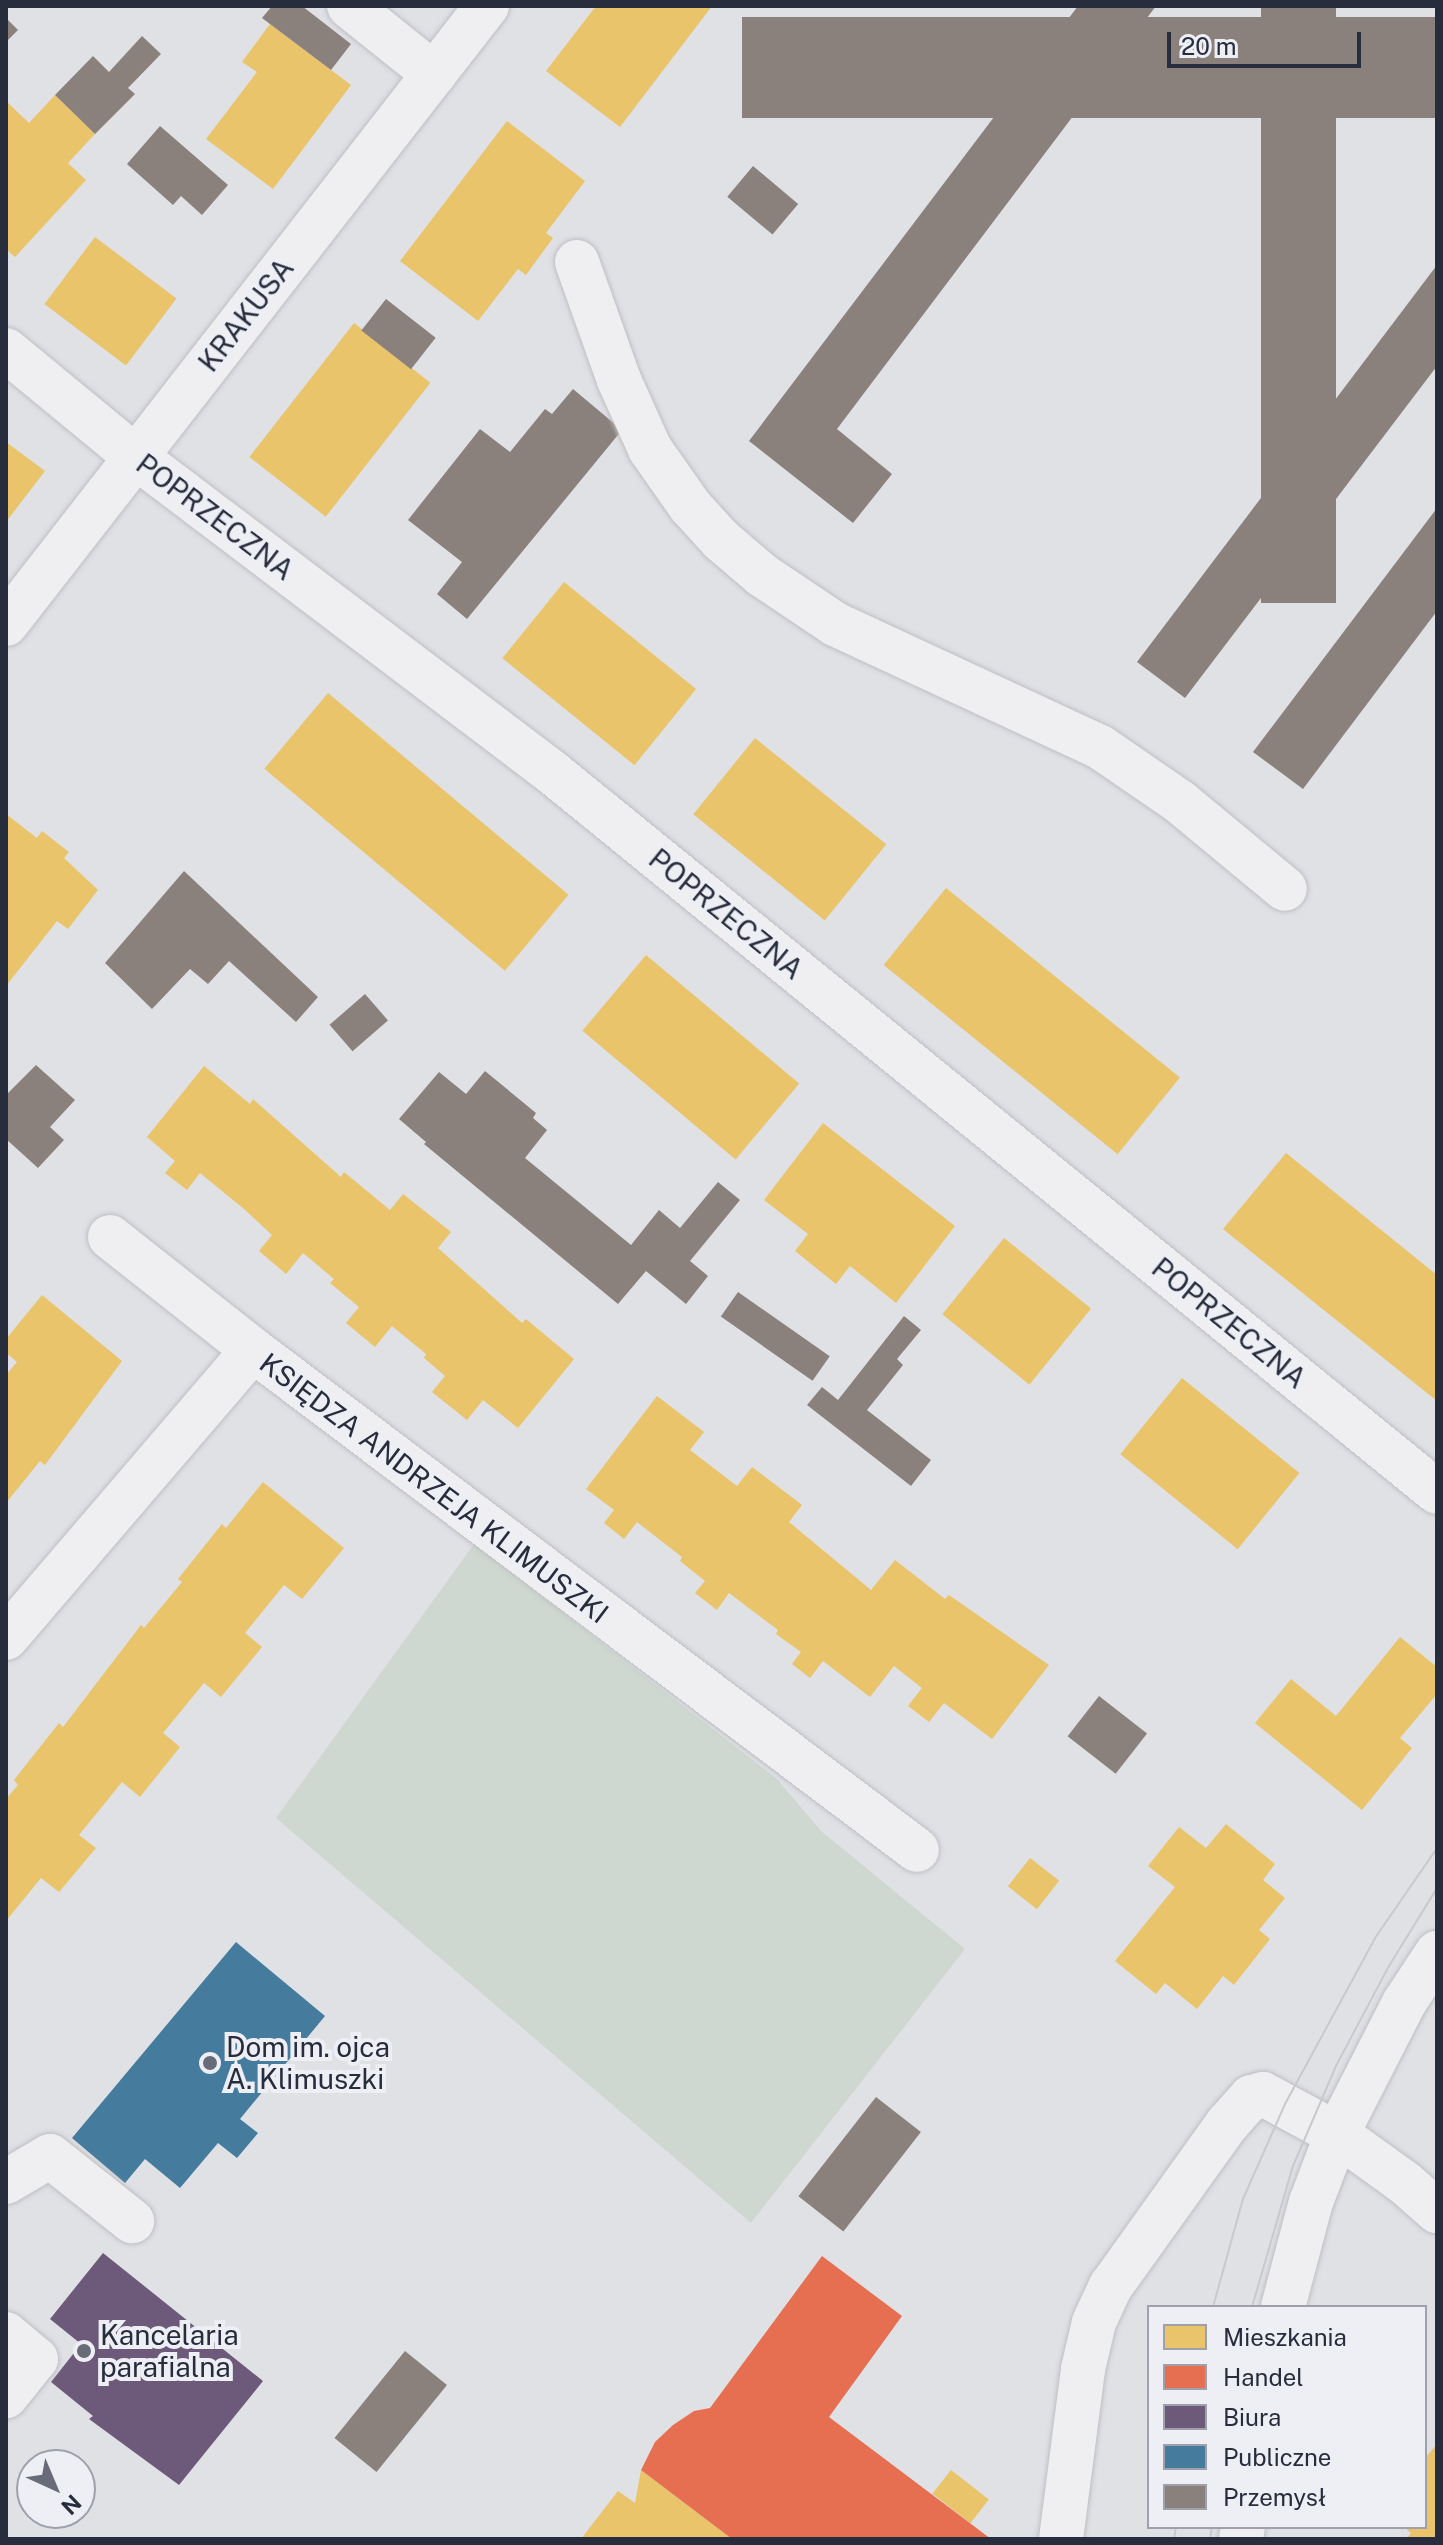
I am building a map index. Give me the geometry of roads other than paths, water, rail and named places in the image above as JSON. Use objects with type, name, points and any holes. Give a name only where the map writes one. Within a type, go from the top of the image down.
[{"type":"street","points":[[349,6],[434,74]]},
{"type":"street","name":"KRAKUSA","points":[[6,624],[487,6]]},
{"type":"street","points":[[577,262],[619,380],[650,449],[690,506],[721,540],[762,575],[835,624],[1100,747],[1180,802],[1285,889]]},
{"type":"street","name":"POPRZECZNA","points":[[6,350],[136,457],[553,773],[1437,1492]]},
{"type":"street","points":[[110,1237],[253,1350]]},
{"type":"street","name":"KSIĘDZA ANDRZEJA KLIMUSZKI","points":[[6,1638],[253,1350],[917,1850]]},
{"type":"street","points":[[1284,2305],[1311,2202],[1337,2134],[1404,2003],[1437,1953]]},
{"type":"street","points":[[1061,2539],[1083,2369],[1094,2322],[1111,2286],[1227,2124],[1251,2097],[1263,2094],[1337,2134],[1405,2183],[1437,2211]]},
{"type":"street","points":[[6,2182],[50,2156],[132,2221]]},
{"type":"street","points":[[6,2334],[36,2359],[6,2396]]},
{"type":"tram line","points":[[1214,2305],[1243,2199],[1285,2104],[1375,1938],[1437,1848]]},
{"type":"tram line","points":[[1253,2305],[1293,2166],[1336,2066],[1389,1966],[1437,1888]]},
{"type":"tram line","points":[[1174,2539],[1176,2529]]},
{"type":"tram line","points":[[1210,2539],[1212,2529]]},
{"type":"place","name":"Dom im. ojca A. Klimuszki","points":[[210,2063]]},
{"type":"place","name":"Kancelaria parafialna","points":[[84,2351]]}]
